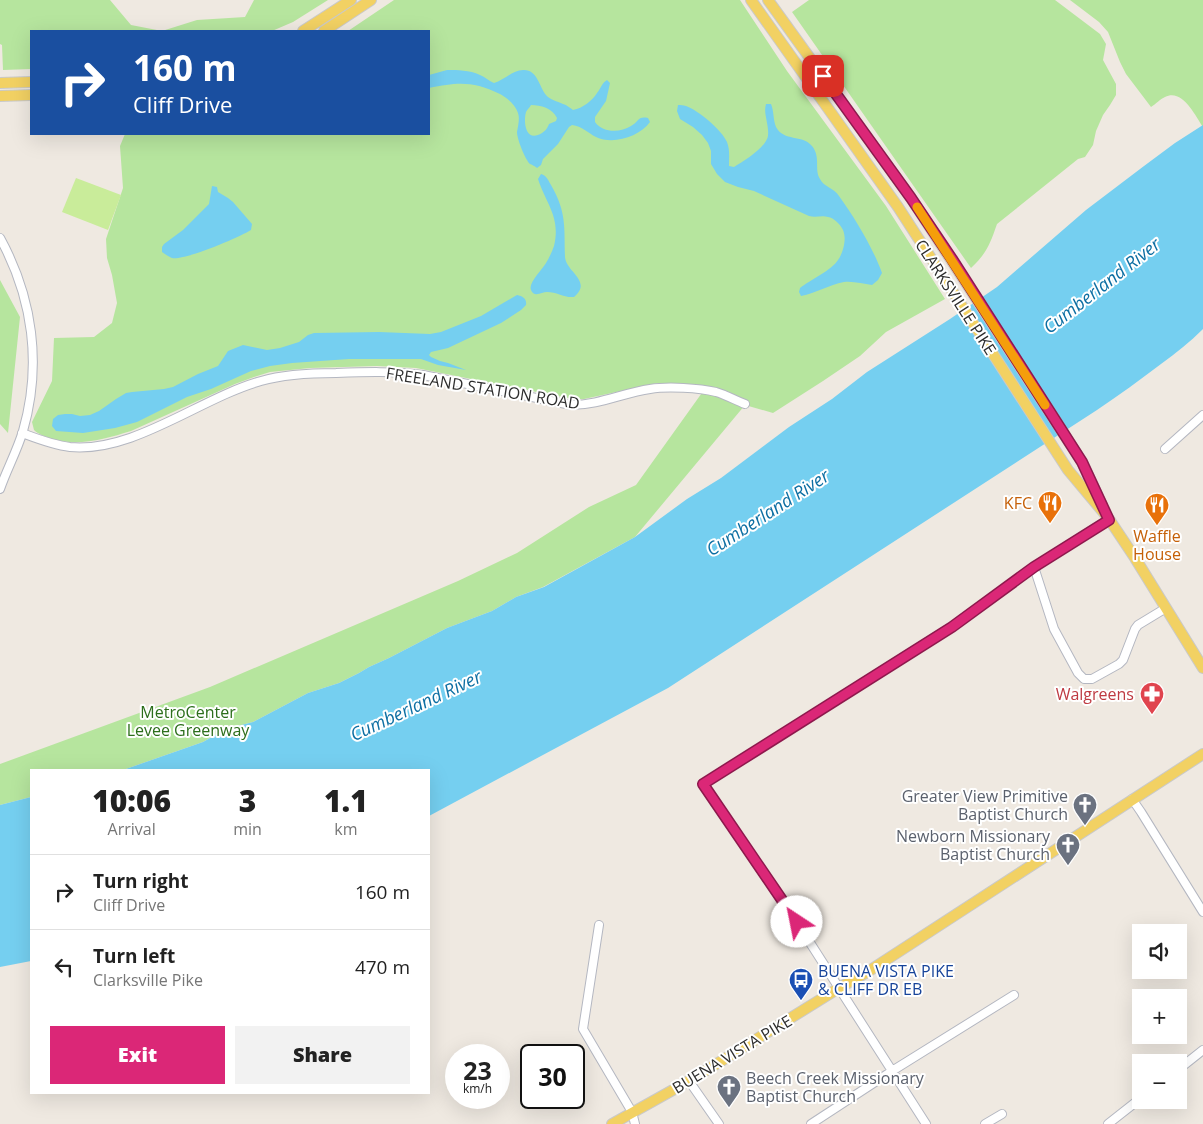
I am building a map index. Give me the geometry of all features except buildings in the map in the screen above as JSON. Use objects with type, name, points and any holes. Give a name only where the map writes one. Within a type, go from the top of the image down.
[{"type":"main road","points":[[305,30],[351,0]]},
{"type":"main road","points":[[326,30],[371,0]]},
{"type":"main road","name":"CLARKSVILLE PIKE","points":[[751,0],[898,207],[1068,470],[1109,520],[1203,668]]},
{"type":"main road","name":"CLARKSVILLE PIKE","points":[[768,0],[906,190],[952,259],[1082,462],[1109,520]]},
{"type":"main road","points":[[0,83],[30,82]]},
{"type":"main road","points":[[0,96],[30,95]]},
{"type":"main road","name":"BUENA VISTA PIKE","points":[[612,1124],[689,1081],[869,971],[1202,755]]},
{"type":"street","points":[[0,238],[21,283],[29,316],[33,361],[29,406],[22,433],[0,489]]},
{"type":"street","name":"FREELAND STATION ROAD","points":[[22,433],[69,447],[102,445],[135,436],[247,386],[276,377],[313,373],[403,372],[571,405],[596,403],[650,388],[664,387],[715,392],[745,404]]},
{"type":"street","points":[[1166,449],[1203,415]]},
{"type":"street","points":[[926,1124],[807,938],[703,784],[952,627],[1034,567],[1109,520]]},
{"type":"street","points":[[1034,567],[1054,629],[1078,673],[1084,679],[1092,679],[1119,664],[1123,660],[1138,625],[1166,608]]},
{"type":"street","points":[[1132,799],[1203,912]]},
{"type":"street","points":[[599,925],[583,1029],[632,1112],[636,1124]]},
{"type":"street","points":[[811,1124],[1014,995]]},
{"type":"street","points":[[1187,1063],[1203,1050]]},
{"type":"street","points":[[689,1081],[719,1124]]},
{"type":"street","points":[[1108,1124],[1132,1105]]},
{"type":"street","points":[[985,1124],[1002,1114]]},
{"type":"green space","points":[[0,0],[110,0],[131,25],[157,30],[30,30],[30,69],[3,70],[2,45],[0,44]]},
{"type":"green space","points":[[254,0],[328,0],[293,22],[274,30],[165,30],[197,20],[245,17]]},
{"type":"green space","name":"MetroCenter Levee Greenway","points":[[394,0],[740,0],[787,71],[886,206],[945,299],[886,332],[860,356],[773,413],[745,405],[635,537],[543,587],[516,597],[492,611],[447,628],[339,683],[308,693],[253,722],[226,729],[203,742],[126,769],[30,769],[30,797],[0,805],[0,764],[210,687],[458,581],[517,553],[589,507],[636,485],[704,390],[658,383],[584,399],[572,399],[416,368],[377,366],[310,368],[270,372],[254,377],[131,431],[101,439],[82,442],[62,441],[52,439],[34,430],[32,422],[52,381],[54,338],[94,337],[112,323],[117,303],[107,258],[106,239],[123,188],[120,146],[125,135],[430,135],[430,30],[349,30]]},
{"type":"green space","points":[[809,0],[1055,0],[1100,34],[1106,44],[1103,60],[1116,84],[1116,95],[1103,115],[1096,131],[1093,145],[1085,157],[1078,159],[997,224],[987,248],[981,258],[971,268],[792,12]]},
{"type":"green space","points":[[1070,0],[1203,0],[1203,127],[1187,104],[1177,96],[1165,97],[1151,107],[1126,74],[1108,32],[1099,22]]},
{"type":"green space","points":[[76,178],[121,195],[108,230],[62,212]]},
{"type":"green space","points":[[0,280],[20,317],[8,433],[0,424]]},
{"type":"water","points":[[447,70],[472,72],[494,83],[516,72],[528,70],[535,75],[548,97],[573,110],[584,106],[590,101],[607,80],[610,83],[606,101],[595,117],[595,122],[598,126],[607,130],[617,131],[627,128],[642,118],[648,118],[650,122],[639,132],[618,140],[596,137],[582,128],[572,125],[537,168],[530,164],[522,149],[517,132],[518,113],[508,99],[482,87],[465,84],[430,88],[430,75]],"holes":[[[531,105],[549,109],[555,115],[556,121],[549,124],[542,133],[537,135],[529,134],[526,126],[526,112]]]},
{"type":"water","points":[[766,104],[771,104],[775,124],[779,132],[808,142],[815,150],[817,171],[820,179],[837,193],[863,233],[878,263],[882,273],[872,285],[844,282],[801,296],[800,288],[835,264],[839,258],[845,241],[842,228],[830,218],[809,216],[754,191],[725,182],[711,164],[711,151],[708,143],[693,127],[680,119],[677,111],[678,105],[686,106],[715,126],[727,142],[729,166],[734,167],[765,143],[768,136]]},
{"type":"water","name":"Cumberland River","points":[[1203,125],[1203,329],[1172,356],[1097,410],[668,688],[430,815],[430,769],[126,769],[203,742],[226,729],[253,722],[308,693],[339,683],[447,628],[492,611],[516,597],[544,587],[635,537],[687,499],[721,478],[867,372],[997,287],[1086,210],[1175,143]]},
{"type":"water","points":[[541,174],[546,177],[560,204],[564,228],[566,262],[580,281],[581,286],[574,297],[551,292],[534,294],[531,290],[533,280],[551,253],[556,236],[552,211],[538,179]]},
{"type":"water","points":[[212,186],[217,187],[218,192],[233,202],[252,224],[251,230],[224,243],[188,256],[172,258],[162,252],[164,244],[183,230],[209,204]]},
{"type":"water","points":[[517,295],[523,297],[526,301],[526,305],[521,310],[501,323],[448,348],[431,352],[429,355],[466,370],[438,365],[421,359],[349,359],[292,363],[251,371],[211,389],[187,397],[137,422],[115,428],[83,433],[56,431],[52,426],[53,419],[58,415],[90,415],[126,393],[173,387],[218,366],[228,351],[243,345],[267,350],[280,348],[299,342],[314,333],[379,332],[430,334],[441,332],[481,316]]},
{"type":"water","points":[[30,797],[30,961],[0,967],[0,805]]},
{"type":"slow traffic","points":[[917,207],[1045,405]]},
{"type":"place","name":"KFC","points":[[1050,524]]},
{"type":"place","name":"Waffle House","points":[[1157,526]]},
{"type":"place","name":"Walgreens","points":[[1152,715]]},
{"type":"place","name":"Greater View Primitive Baptist Church","points":[[1085,826]]},
{"type":"place","name":"Newborn Missionary Baptist Church","points":[[1068,866]]},
{"type":"place","name":"BUENA VISTA PIKE & CLIFF DR EB","points":[[801,1001]]},
{"type":"place","name":"Beech Creek Missionary Baptist Church","points":[[729,1108]]},
{"type":"route","points":[[797,922],[703,784],[952,627],[1034,567],[1109,520],[1082,462],[952,259],[911,198],[823,76]]}]
